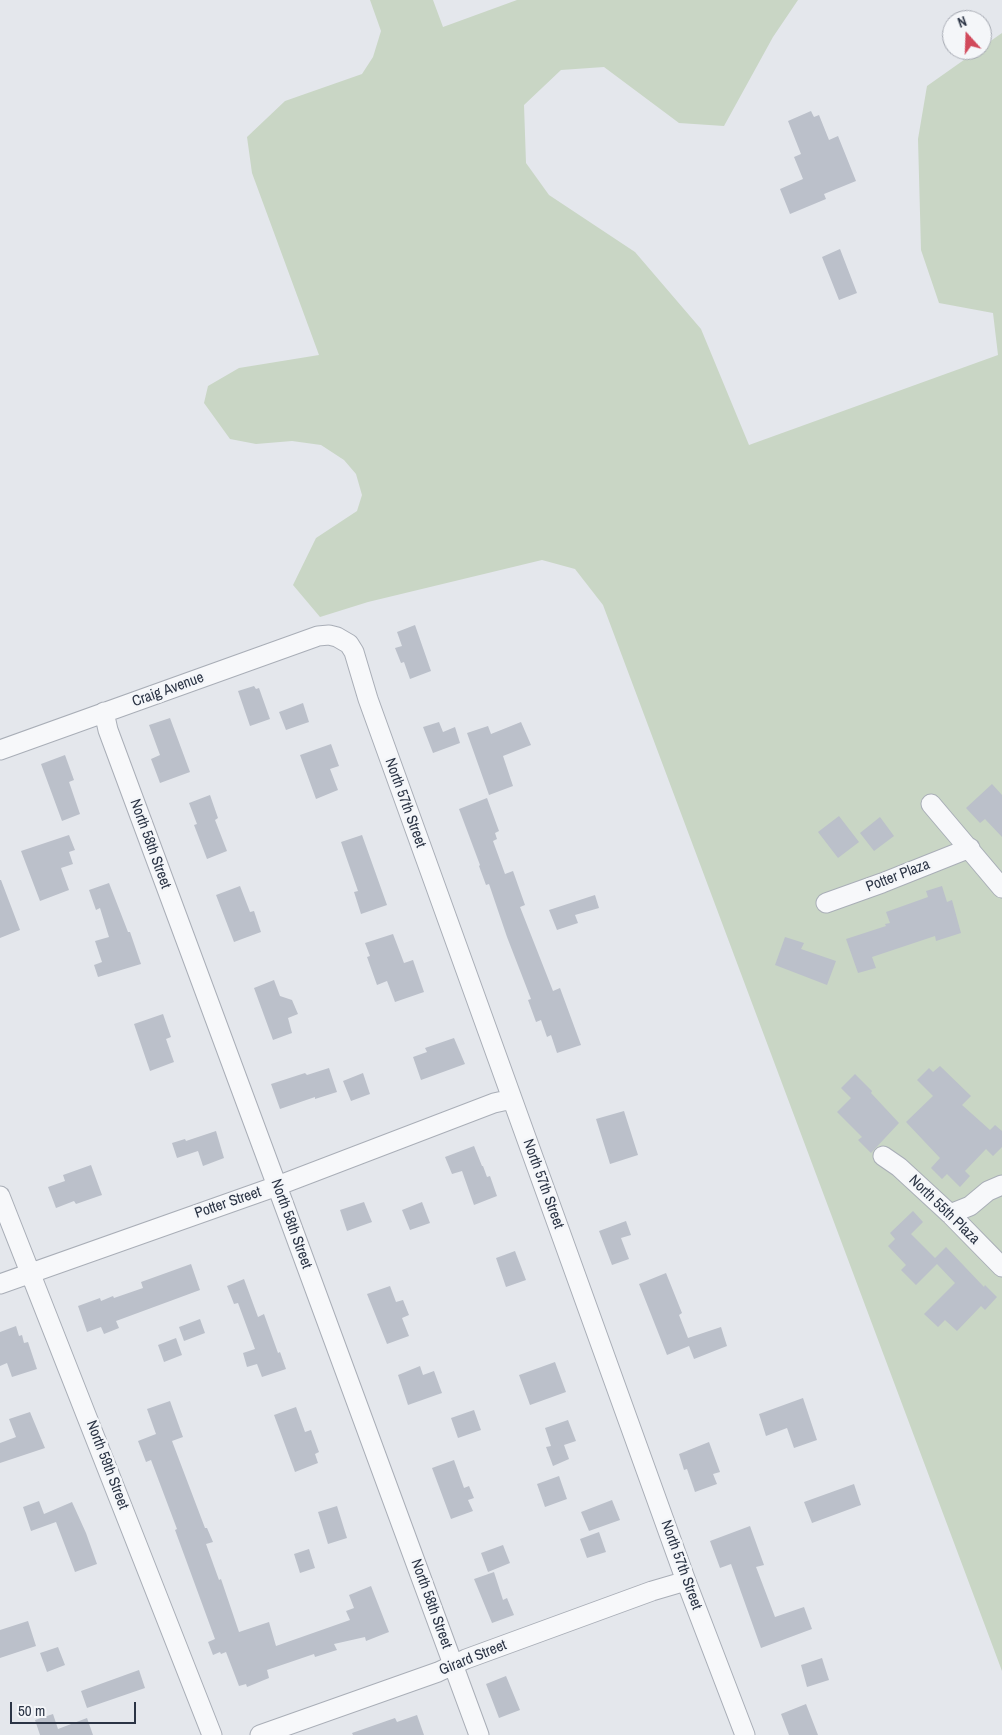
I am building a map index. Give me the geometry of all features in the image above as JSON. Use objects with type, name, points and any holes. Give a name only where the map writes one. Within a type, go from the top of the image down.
[{"type":"street","name":"Craig Avenue","points":[[0,750],[318,636],[328,635],[337,637]]},
{"type":"street","name":"North 57th Street","points":[[337,637],[349,644],[354,652],[368,699],[686,1581],[745,1735]]},
{"type":"street","name":"North 58th Street","points":[[104,712],[108,730],[478,1735]]},
{"type":"street","points":[[931,804],[1002,888]]},
{"type":"street","name":"Potter Plaza","points":[[826,903],[970,848]]},
{"type":"street","name":"Potter Street","points":[[0,1284],[277,1186],[494,1103],[512,1099]]},
{"type":"street","name":"North 55th Plaza","points":[[883,1156],[899,1167],[950,1214],[1002,1267]]},
{"type":"street","points":[[950,1214],[970,1206],[988,1191],[1002,1185]]},
{"type":"street","name":"North 59th Street","points":[[0,1196],[212,1735]]},
{"type":"street","name":"Girard Street","points":[[260,1735],[438,1672],[642,1595],[686,1581]]},
{"type":"green space","points":[[370,0],[433,0],[443,27],[517,0],[798,0],[773,37],[724,126],[679,123],[604,67],[561,70],[524,105],[526,163],[549,195],[635,252],[701,329],[749,445],[998,355],[993,313],[939,303],[921,250],[918,139],[927,86],[964,60],[992,60],[992,40],[1002,33],[1002,1671],[603,605],[575,569],[542,560],[368,602],[320,617],[293,585],[316,538],[357,511],[362,495],[356,474],[344,460],[321,445],[292,441],[256,444],[230,439],[204,403],[208,386],[239,368],[319,355],[252,173],[247,137],[285,101],[362,74],[373,57],[381,31]]},
{"type":"building","points":[[811,111],[814,117],[819,115],[829,140],[838,136],[856,181],[824,194],[826,199],[790,214],[780,189],[803,179],[794,157],[801,154],[788,121]]},
{"type":"building","points":[[840,249],[857,293],[839,300],[822,257]]},
{"type":"building","points":[[415,625],[431,671],[410,679],[404,662],[401,663],[395,648],[402,646],[397,632]]},
{"type":"building","points":[[254,686],[256,689],[259,688],[270,719],[250,726],[238,691]]},
{"type":"building","points":[[303,703],[309,722],[286,730],[279,712]]},
{"type":"building","points":[[170,718],[190,772],[160,783],[151,759],[160,755],[149,725]]},
{"type":"building","points":[[439,722],[443,732],[455,727],[460,743],[433,753],[423,727]]},
{"type":"building","points":[[521,722],[531,745],[503,756],[513,786],[489,795],[467,733],[488,726],[491,734]]},
{"type":"building","points":[[331,744],[339,766],[330,769],[338,790],[316,799],[300,755]]},
{"type":"building","points":[[65,755],[74,780],[69,782],[80,814],[62,821],[41,764]]},
{"type":"building","points":[[992,784],[1002,795],[1002,837],[985,819],[980,823],[966,808]]},
{"type":"building","points":[[210,795],[218,818],[215,820],[227,851],[207,859],[194,825],[197,824],[189,803]]},
{"type":"building","points":[[487,798],[499,831],[495,833],[497,839],[493,841],[505,874],[513,871],[525,905],[520,907],[553,991],[560,988],[581,1045],[557,1053],[551,1035],[547,1037],[541,1020],[536,1022],[528,1000],[531,999],[489,884],[486,885],[459,809]]},
{"type":"building","points":[[839,816],[859,842],[838,858],[818,832]]},
{"type":"building","points":[[880,817],[894,836],[874,851],[860,833]]},
{"type":"building","points":[[69,835],[75,850],[69,852],[73,864],[61,868],[69,890],[40,901],[21,851]]},
{"type":"building","points":[[362,835],[387,905],[361,914],[354,892],[358,891],[341,842]]},
{"type":"building","points":[[0,880],[20,930],[0,938]]},
{"type":"building","points":[[109,883],[128,932],[130,932],[141,964],[98,977],[94,965],[102,962],[95,941],[109,937],[100,908],[96,910],[89,890]]},
{"type":"building","points":[[240,886],[250,912],[254,911],[261,932],[234,942],[216,895]]},
{"type":"building","points":[[942,886],[947,902],[952,900],[961,933],[936,941],[935,936],[872,957],[876,968],[858,973],[846,939],[886,926],[885,924],[890,923],[886,912],[928,897],[926,891]]},
{"type":"building","points":[[595,895],[599,908],[575,915],[578,923],[557,930],[549,910]]},
{"type":"building","points":[[393,934],[404,963],[413,960],[424,992],[395,1002],[387,981],[377,985],[367,957],[370,956],[365,943]]},
{"type":"building","points":[[785,937],[804,943],[801,949],[836,961],[827,985],[775,965]]},
{"type":"building","points":[[274,980],[280,996],[292,1000],[298,1014],[288,1018],[292,1033],[273,1040],[254,988]]},
{"type":"building","points":[[163,1014],[171,1037],[166,1039],[174,1062],[150,1071],[134,1024]]},
{"type":"building","points":[[454,1038],[465,1064],[421,1080],[413,1057],[427,1052],[425,1048]]},
{"type":"building","points":[[940,1066],[971,1096],[962,1105],[990,1130],[995,1125],[1002,1131],[1002,1147],[993,1156],[986,1149],[965,1171],[970,1176],[960,1187],[947,1174],[942,1179],[931,1168],[940,1158],[906,1122],[933,1096],[917,1080],[929,1068],[933,1072]]},
{"type":"building","points":[[329,1068],[337,1092],[280,1109],[271,1084],[305,1073],[307,1075]]},
{"type":"building","points":[[363,1073],[370,1094],[351,1101],[343,1081]]},
{"type":"building","points":[[855,1074],[899,1123],[871,1153],[858,1140],[862,1137],[837,1112],[851,1098],[841,1088]]},
{"type":"building","points":[[624,1111],[638,1155],[610,1164],[596,1119]]},
{"type":"building","points":[[216,1131],[224,1158],[203,1166],[198,1151],[177,1158],[172,1143],[185,1139],[186,1141]]},
{"type":"building","points":[[474,1146],[487,1177],[490,1176],[497,1196],[474,1205],[462,1171],[452,1174],[445,1157]]},
{"type":"building","points":[[91,1165],[102,1195],[76,1204],[74,1201],[56,1208],[48,1187],[65,1181],[63,1175]]},
{"type":"building","points":[[364,1202],[372,1222],[347,1231],[340,1210]]},
{"type":"building","points":[[422,1202],[430,1223],[410,1230],[402,1210]]},
{"type":"building","points":[[913,1211],[923,1222],[911,1234],[935,1258],[946,1247],[984,1287],[985,1285],[997,1297],[985,1310],[981,1306],[957,1331],[945,1320],[938,1327],[924,1314],[955,1283],[937,1264],[916,1285],[901,1270],[906,1265],[888,1246],[895,1239],[890,1233]]},
{"type":"building","points":[[626,1221],[631,1235],[621,1238],[629,1259],[612,1265],[599,1231]]},
{"type":"building","points":[[515,1251],[526,1280],[506,1287],[496,1258]]},
{"type":"building","points":[[191,1264],[200,1290],[116,1321],[119,1328],[104,1334],[101,1327],[87,1332],[78,1306],[100,1298],[101,1301],[113,1296],[114,1298],[143,1288],[141,1282]]},
{"type":"building","points":[[666,1273],[682,1313],[679,1315],[688,1338],[721,1327],[727,1346],[694,1359],[689,1346],[667,1355],[639,1284]]},
{"type":"building","points":[[244,1279],[258,1317],[264,1314],[286,1369],[262,1377],[257,1364],[247,1367],[243,1353],[255,1349],[238,1303],[234,1304],[227,1286]]},
{"type":"building","points":[[390,1286],[396,1302],[403,1300],[409,1315],[402,1318],[409,1336],[387,1344],[367,1294]]},
{"type":"building","points":[[200,1319],[205,1333],[184,1341],[179,1327]]},
{"type":"building","points":[[16,1326],[19,1336],[22,1335],[24,1343],[28,1342],[37,1369],[12,1377],[7,1363],[0,1366],[0,1332]]},
{"type":"building","points":[[176,1338],[182,1355],[164,1362],[158,1345]]},
{"type":"building","points":[[555,1362],[566,1392],[530,1405],[519,1375]]},
{"type":"building","points":[[420,1366],[423,1375],[434,1371],[442,1393],[408,1405],[398,1375]]},
{"type":"building","points":[[803,1398],[817,1440],[794,1448],[787,1428],[766,1436],[759,1414]]},
{"type":"building","points":[[170,1401],[183,1437],[172,1441],[205,1528],[207,1528],[213,1542],[206,1544],[219,1580],[221,1579],[239,1632],[269,1622],[276,1646],[350,1620],[346,1611],[354,1608],[349,1595],[371,1586],[389,1632],[366,1641],[365,1637],[334,1644],[337,1650],[315,1657],[314,1654],[267,1670],[269,1678],[247,1687],[246,1684],[239,1686],[226,1652],[213,1655],[208,1642],[215,1639],[175,1530],[177,1529],[151,1460],[146,1462],[138,1441],[156,1434],[147,1409]]},
{"type":"building","points":[[296,1407],[305,1432],[311,1430],[319,1452],[315,1454],[318,1463],[295,1472],[274,1415]]},
{"type":"building","points":[[474,1410],[481,1430],[458,1438],[451,1418]]},
{"type":"building","points":[[30,1412],[45,1448],[0,1463],[0,1443],[16,1437],[9,1419]]},
{"type":"building","points":[[568,1420],[576,1441],[564,1445],[569,1459],[553,1466],[546,1447],[551,1446],[545,1428]]},
{"type":"building","points":[[709,1442],[720,1472],[713,1474],[717,1484],[695,1492],[687,1469],[684,1470],[679,1454]]},
{"type":"building","points":[[454,1460],[464,1488],[469,1486],[474,1498],[468,1500],[473,1511],[451,1519],[432,1468]]},
{"type":"building","points":[[559,1476],[567,1499],[545,1507],[537,1484]]},
{"type":"building","points":[[854,1484],[861,1505],[812,1523],[804,1502]]},
{"type":"building","points":[[612,1500],[620,1520],[589,1531],[581,1512]]},
{"type":"building","points":[[39,1501],[44,1514],[72,1502],[97,1564],[75,1572],[56,1522],[31,1531],[23,1507]]},
{"type":"building","points":[[337,1506],[347,1538],[328,1544],[318,1512]]},
{"type":"building","points":[[750,1526],[764,1565],[756,1567],[775,1617],[804,1607],[812,1629],[761,1648],[731,1564],[720,1568],[710,1541]]},
{"type":"building","points":[[599,1532],[606,1552],[587,1558],[580,1539]]},
{"type":"building","points":[[503,1545],[510,1563],[488,1572],[481,1553]]},
{"type":"building","points":[[309,1549],[315,1568],[300,1573],[294,1554]]},
{"type":"building","points":[[494,1572],[503,1600],[507,1598],[514,1615],[492,1623],[474,1579]]},
{"type":"building","points":[[28,1621],[36,1646],[0,1658],[0,1630]]},
{"type":"building","points":[[58,1647],[65,1665],[47,1672],[40,1653]]},
{"type":"building","points":[[822,1658],[829,1680],[807,1687],[801,1665]]},
{"type":"building","points":[[139,1670],[145,1688],[87,1708],[81,1691]]},
{"type":"building","points":[[506,1676],[520,1710],[499,1718],[486,1684]]},
{"type":"building","points":[[806,1704],[818,1735],[789,1735],[781,1714]]},
{"type":"building","points":[[53,1714],[58,1729],[87,1718],[93,1735],[40,1735],[35,1720]]},
{"type":"building","points":[[417,1715],[424,1735],[353,1735],[352,1733],[395,1718],[397,1722]]}]
